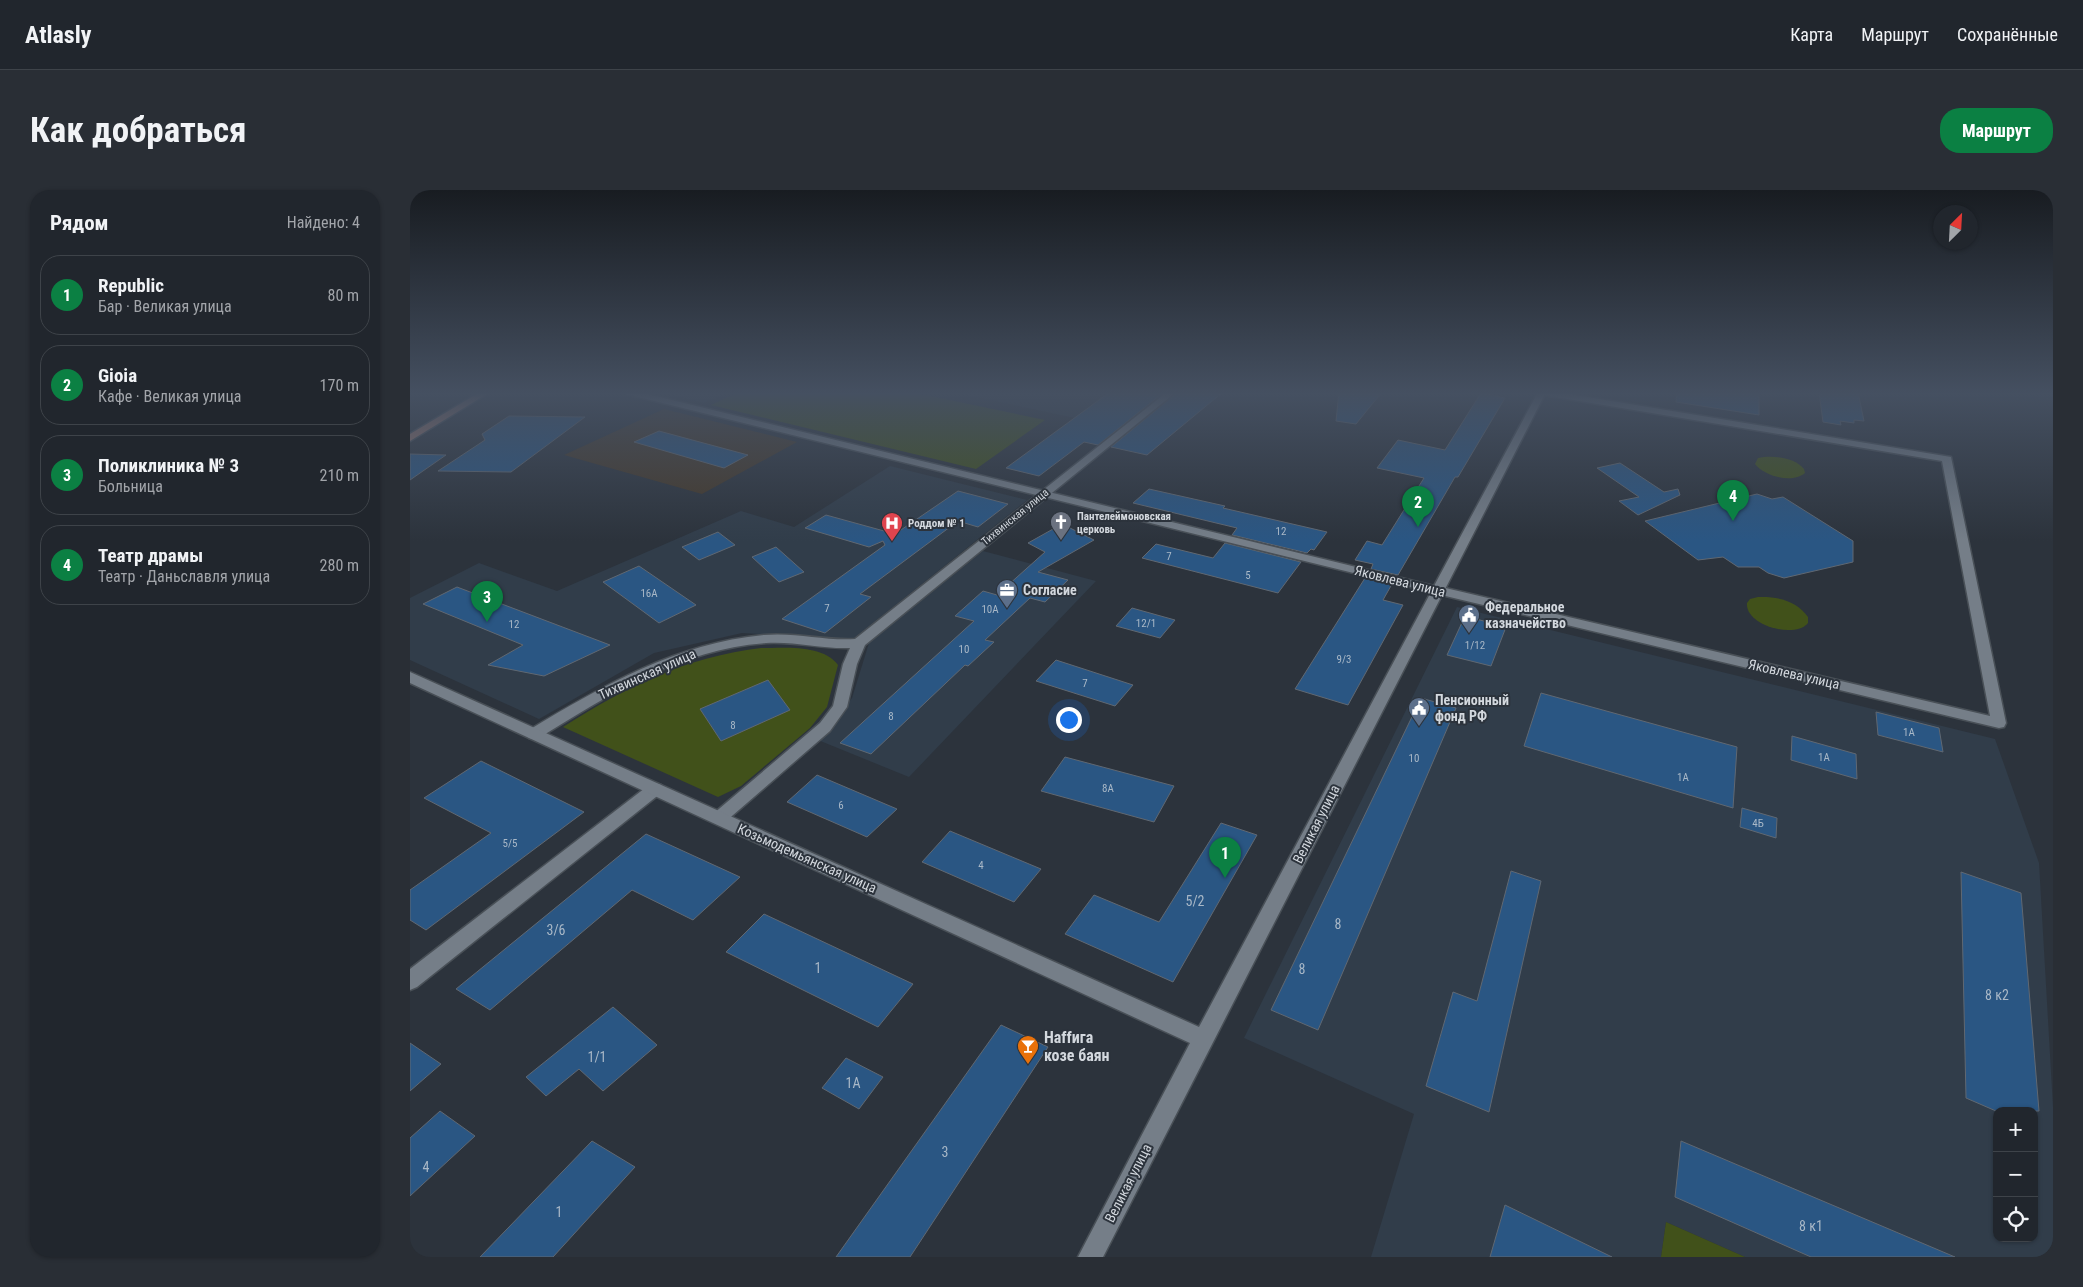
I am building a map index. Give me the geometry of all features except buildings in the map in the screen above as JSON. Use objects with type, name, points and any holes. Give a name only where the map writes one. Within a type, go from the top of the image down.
[{"type":"street","name":"Яковлева улица","points":[[832,442],[1437,590],[1999,723],[1946,459],[1842,442]]},
{"type":"street","name":"Тихвинская улица","points":[[718,818],[805,746],[825,727],[840,707],[850,664],[859,643],[1110,442]]},
{"type":"street","name":"Великая улица","points":[[1090,1257],[1516,442]]},
{"type":"street","name":"Тихвинская улица","points":[[534,734],[596,696],[628,680],[703,650],[728,644],[768,639],[834,645],[859,643]]},
{"type":"street","name":"Козьмодемьянская улица","points":[[410,677],[1203,1039]]},
{"type":"street","points":[[410,981],[655,789]]},
{"type":"shaded area","points":[[593,442],[797,442],[702,494],[564,455]]},
{"type":"shaded area","points":[[890,466],[1027,500],[853,639],[742,633],[654,653],[539,719],[410,660],[410,598],[479,563],[557,591],[741,511],[794,527]]},
{"type":"shaded area","points":[[983,551],[1096,581],[909,777],[818,740],[852,698],[869,643]]},
{"type":"shaded area","points":[[1457,607],[1995,739],[2039,863],[2053,1107],[2053,1257],[1745,1257],[1666,1222],[1661,1257],[1371,1257],[1414,1114],[1244,1038]]},
{"type":"green space","points":[[863,442],[1014,442],[976,469]]},
{"type":"green space","points":[[1780,457],[1791,460],[1800,465],[1805,473],[1793,478],[1771,475],[1755,464],[1758,458]]},
{"type":"green space","points":[[1772,597],[1792,603],[1808,617],[1808,623],[1802,628],[1793,630],[1782,630],[1762,624],[1749,611],[1747,603],[1750,599]]},
{"type":"green space","points":[[761,648],[813,650],[831,658],[838,665],[827,707],[810,728],[741,786],[718,797],[563,727],[610,699],[657,676],[706,659]]},
{"type":"green space","points":[[1666,1222],[1745,1257],[1661,1257]]},
{"type":"place","name":"Театр драмы","points":[[1733,521]]},
{"type":"place","name":"Gioia","points":[[1418,527]]},
{"type":"place","name":"Пантелеймоновская церковь","points":[[1061,541]]},
{"type":"place","name":"Роддом № 1","points":[[892,542]]},
{"type":"place","name":"Согласие","points":[[1007,609]]},
{"type":"place","name":"Поликлиника № 3","points":[[487,622]]},
{"type":"place","name":"Федеральное казначейство","points":[[1469,634]]},
{"type":"place","name":"Пенсионный фонд РФ","points":[[1419,727]]},
{"type":"place","name":"Republic","points":[[1225,878]]},
{"type":"place","name":"Наffига козе баян","points":[[1028,1065]]}]
